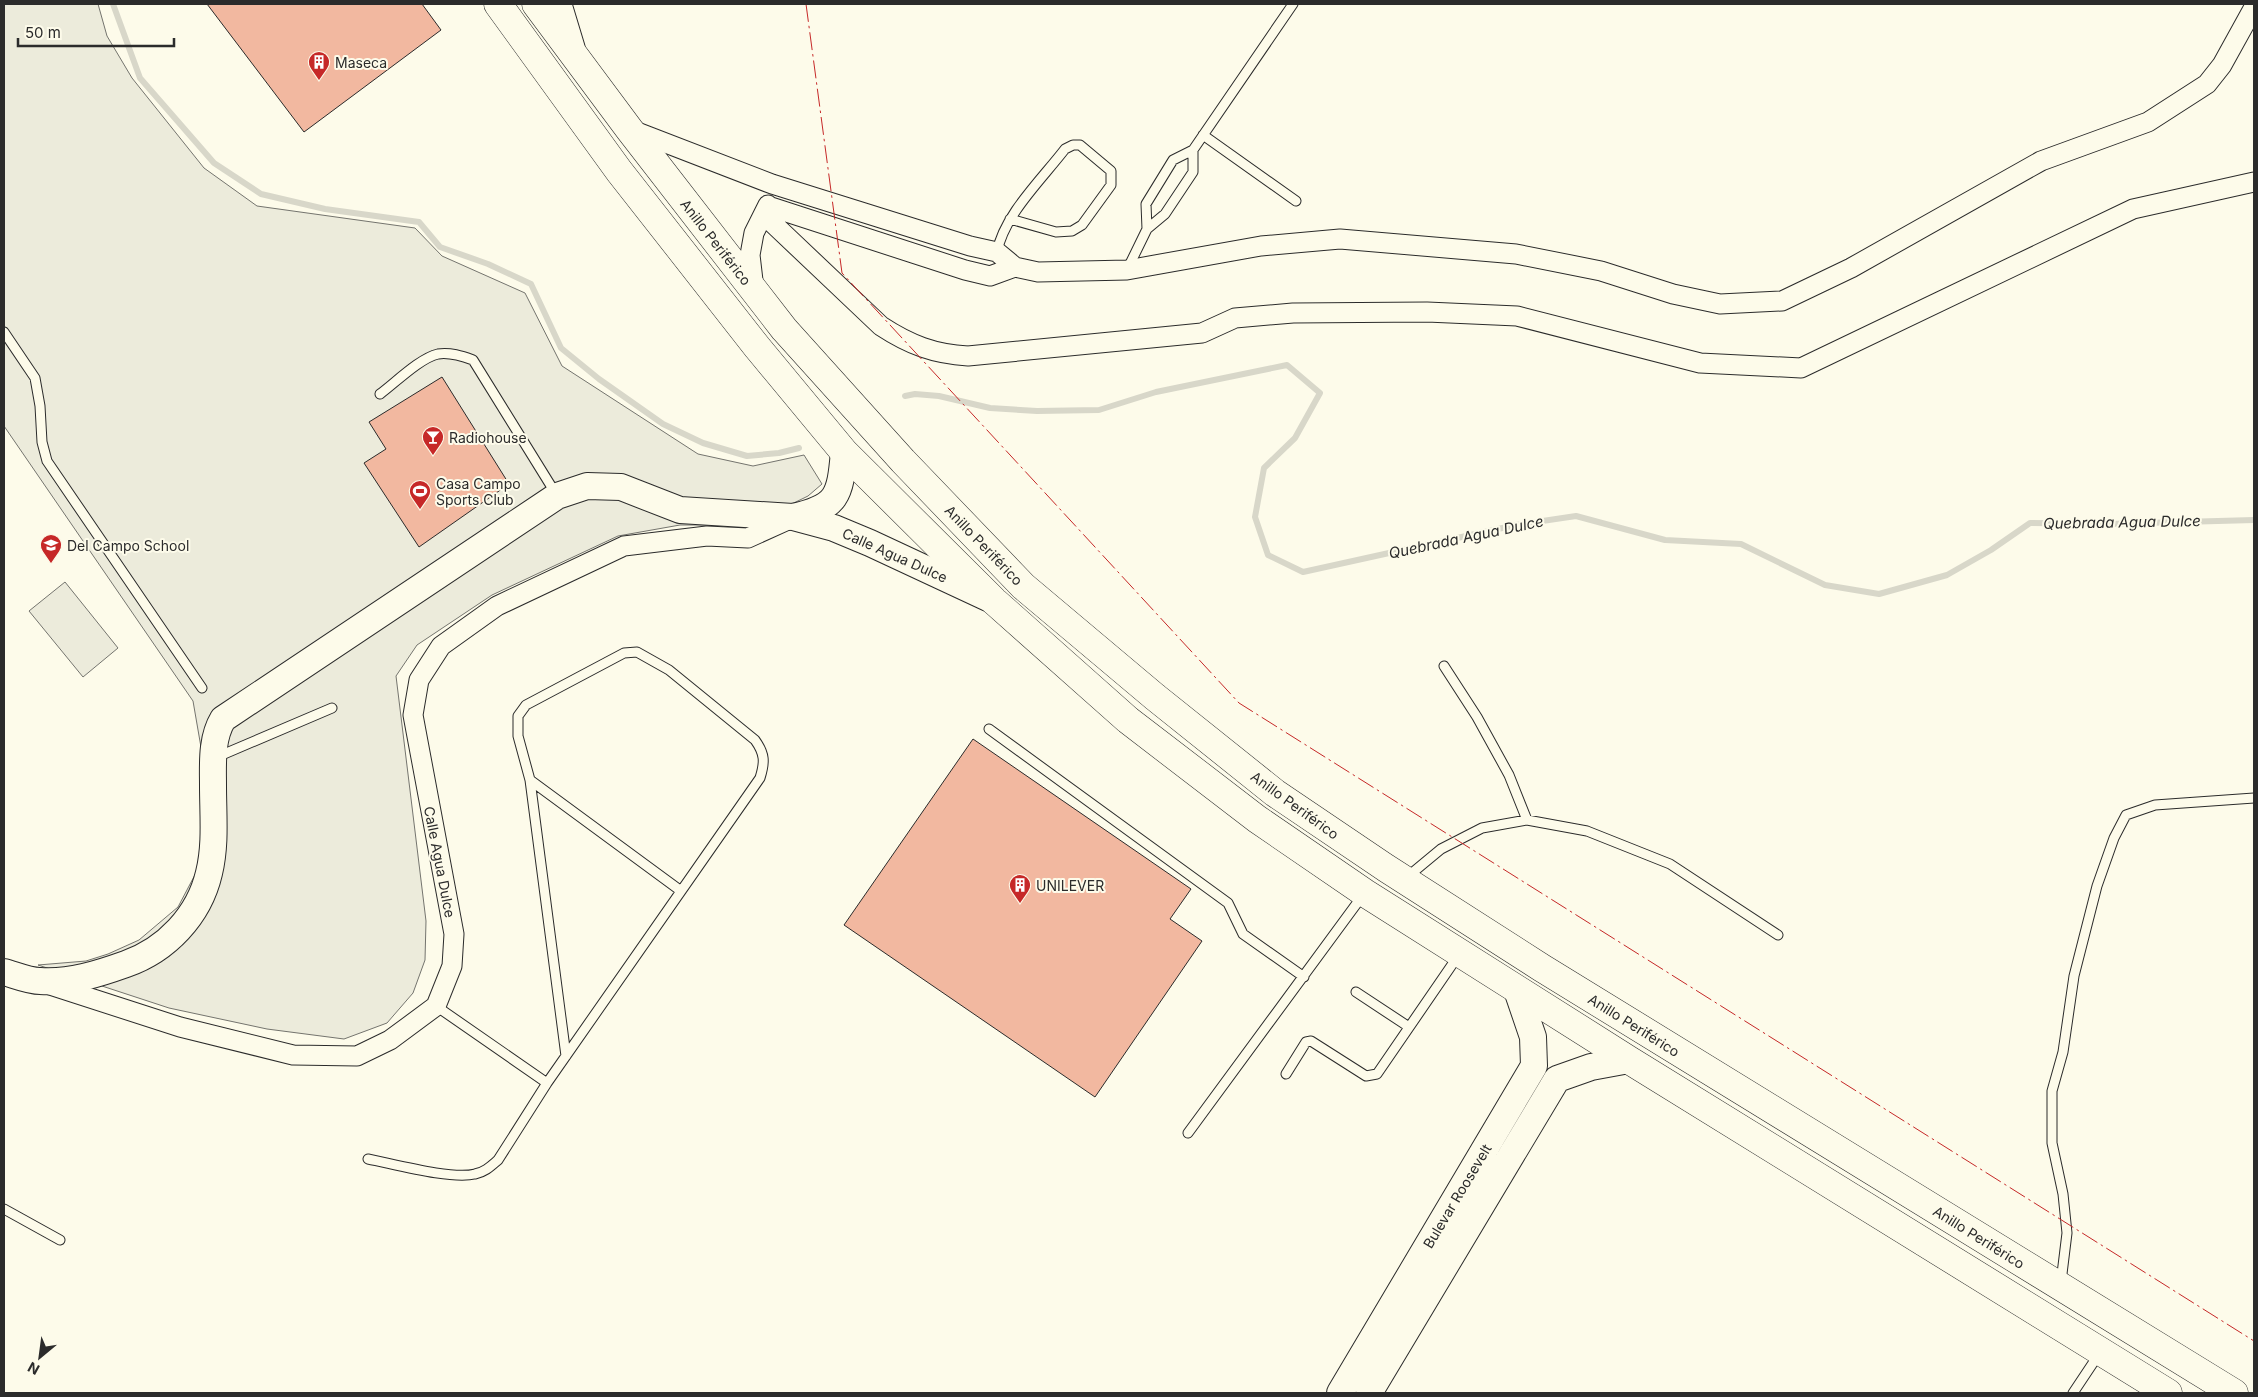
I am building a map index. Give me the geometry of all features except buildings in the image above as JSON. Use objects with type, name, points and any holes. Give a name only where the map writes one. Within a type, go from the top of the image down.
[{"type":"highway","points":[[498,4],[619,171],[751,340],[844,452],[994,601],[1128,720],[1257,819],[1365,893],[1459,954],[2168,1393]]},
{"type":"highway","name":"Anillo Periférico","points":[[536,4],[580,65],[754,291],[784,328],[903,462],[1023,586],[1155,698],[1275,793],[1404,880],[1542,968],[2234,1393]]},
{"type":"street","points":[[562,4],[580,65]]},
{"type":"street","points":[[629,129],[772,184],[970,246],[997,252],[1015,267],[1038,272],[1127,270],[1261,246],[1340,239],[1516,254],[1602,271],[1673,294],[1720,304],[1782,301],[1851,268],[2041,162],[2148,122],[2207,84],[2222,65],[2254,7]]},
{"type":"street","points":[[766,211],[881,326],[899,338],[942,354],[968,356],[1202,333],[1235,318],[1293,313],[1427,312],[1517,316],[1700,363],[1801,368],[2133,209],[2254,182]]},
{"type":"street","points":[[754,291],[750,255],[754,233],[766,211],[772,184]]},
{"type":"street","points":[[766,211],[990,276],[1015,267]]},
{"type":"street","name":"Calle Agua Dulce","points":[[436,1006],[452,966],[454,934],[413,715],[420,680],[441,646],[497,606],[624,546],[707,536],[748,538],[793,517],[816,512],[828,505],[836,494],[842,479],[844,452]]},
{"type":"street","points":[[40,981],[90,977],[146,957],[179,931],[196,906],[209,874],[213,845],[213,758],[217,729],[223,719],[557,496],[587,486],[621,487],[680,510],[793,517]]},
{"type":"street","name":"Calle Agua Dulce","points":[[793,517],[834,528],[870,543],[994,601]]},
{"type":"street","points":[[4,972],[40,981],[180,1027],[293,1056],[357,1056],[390,1040],[436,1006]]},
{"type":"street","points":[[1517,990],[1533,1037],[1534,1066],[1557,1079],[1591,1067],[1629,1060]]},
{"type":"street","name":"Bulevar Roosevelt","points":[[1340,1393],[1534,1066]]},
{"type":"street","name":"Bulevar Roosevelt","points":[[1369,1393],[1557,1079]]},
{"type":"lane","points":[[1147,229],[1146,204],[1174,160],[1193,150],[1292,4]]},
{"type":"lane","points":[[1203,135],[1296,201]]},
{"type":"lane","points":[[997,252],[999,242],[1010,220],[1065,149],[1073,145],[1080,145],[1111,172],[1113,178],[1111,184],[1082,225],[1072,231],[1056,232],[1010,220]]},
{"type":"lane","points":[[1127,270],[1147,229],[1165,214],[1193,172],[1193,150]]},
{"type":"lane","points":[[4,332],[35,378],[40,406],[42,442],[47,461],[202,688]]},
{"type":"lane","points":[[380,394],[427,358],[439,354],[456,354],[472,360],[557,496]]},
{"type":"lane","points":[[368,1159],[459,1176],[476,1174],[488,1169],[498,1160],[547,1083],[566,1056],[760,778],[765,764],[763,752],[755,740],[669,670],[637,652],[624,653],[526,705],[518,716],[518,736],[530,780],[566,1056]]},
{"type":"lane","points":[[1444,666],[1477,717],[1509,775],[1526,820]]},
{"type":"lane","points":[[213,758],[332,708]]},
{"type":"lane","points":[[989,729],[1228,903],[1243,934],[1304,977]]},
{"type":"lane","points":[[530,780],[681,891]]},
{"type":"lane","points":[[2060,1287],[2067,1233],[2063,1194],[2052,1143],[2052,1091],[2063,1052],[2074,976],[2097,886],[2114,838],[2126,815],[2155,805],[2254,798]]},
{"type":"lane","points":[[1404,880],[1441,849],[1482,828],[1526,820],[1587,831],[1670,864],[1778,935]]},
{"type":"lane","points":[[1188,1133],[1365,893]]},
{"type":"lane","points":[[1286,1074],[1306,1042],[1311,1041],[1366,1076],[1376,1074],[1459,954]]},
{"type":"lane","points":[[1356,992],[1409,1027]]},
{"type":"lane","points":[[436,1006],[547,1083]]},
{"type":"lane","points":[[4,1209],[60,1240]]},
{"type":"lane","points":[[2073,1393],[2101,1352]]},
{"type":"shaded area","name":"Casa Campo Sports Club","points":[[4,4],[98,4],[107,36],[132,78],[204,168],[257,206],[415,228],[442,256],[525,293],[562,366],[698,454],[753,466],[804,455],[822,484],[808,496],[749,525],[680,525],[618,536],[492,595],[417,645],[396,676],[426,921],[425,960],[413,993],[387,1023],[344,1039],[267,1029],[169,1008],[38,965],[86,961],[108,954],[139,940],[178,907],[198,869],[204,818],[202,753],[193,701],[4,426]]},
{"type":"shaded area","points":[[65,582],[118,648],[83,677],[29,611]]},
{"type":"waterway","name":"Quebrada Agua Dulce","points":[[113,4],[140,78],[214,163],[261,194],[325,209],[419,222],[440,247],[488,264],[531,284],[561,348],[599,379],[663,424],[703,443],[747,456],[779,453],[799,448]]},
{"type":"waterway","name":"Quebrada Agua Dulce","points":[[905,396],[915,394],[939,396],[990,408],[1037,411],[1099,410],[1156,392],[1287,365],[1320,393],[1295,438],[1264,468],[1255,517],[1268,555],[1303,572],[1516,525],[1576,516],[1665,540],[1741,544],[1825,585],[1879,594],[1947,575],[1991,550],[2030,523],[2109,524],[2254,520]]},
{"type":"power","points":[[806,4],[842,273],[1239,703],[2254,1341]]},
{"type":"place","name":"Maseca","points":[[319,81]]},
{"type":"place","name":"Radiohouse","points":[[433,456]]},
{"type":"place","name":"Casa Campo Sports Club","points":[[420,510]]},
{"type":"place","name":"Del Campo School","points":[[51,564]]},
{"type":"place","name":"UNILEVER","points":[[1020,904]]}]
